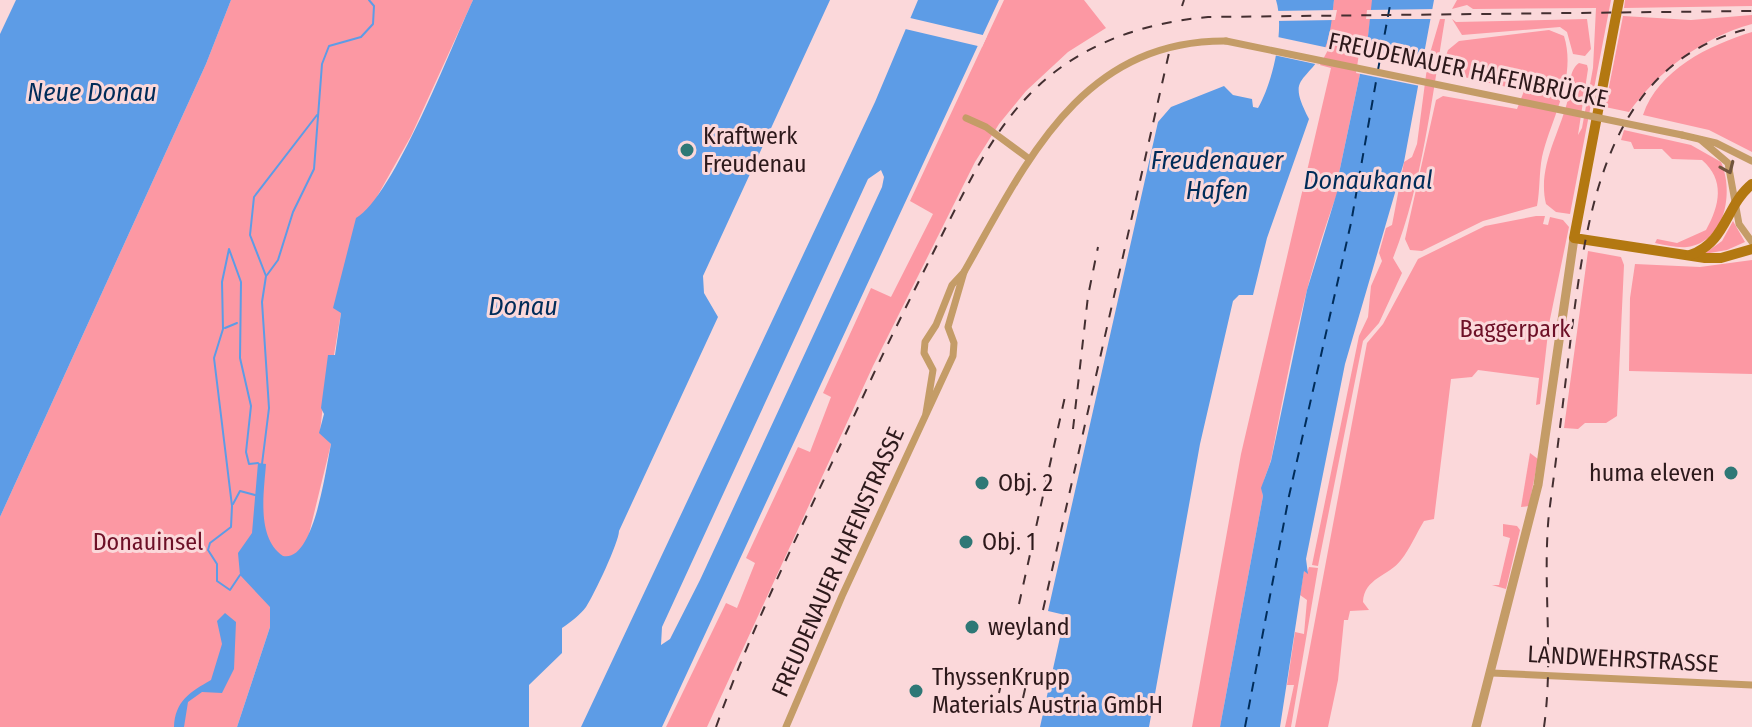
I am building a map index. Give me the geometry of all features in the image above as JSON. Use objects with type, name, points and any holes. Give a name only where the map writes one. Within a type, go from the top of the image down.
[{"type":"main road","points":[[1619,0],[1574,238],[1721,258],[1752,249]]},
{"type":"main road","points":[[1689,256],[1713,243],[1752,184]]},
{"type":"street","name":"FREUDENAUER HAFENBRÜCKE","points":[[1226,41],[1682,135],[1716,143],[1752,161]]},
{"type":"street","name":"FREUDENAUER HAFENSTRASSE","points":[[926,413],[933,370],[923,348],[952,285],[964,272],[1028,158],[1081,96],[1121,65],[1166,46],[1226,41]]},
{"type":"street","points":[[966,118],[986,127],[1028,158]]},
{"type":"street","points":[[1701,140],[1728,163],[1739,224],[1752,242]]},
{"type":"street","points":[[1476,727],[1538,485],[1574,238]]},
{"type":"street","name":"FREUDENAUER HAFENSTRASSE","points":[[786,727],[955,348],[949,335],[950,310],[962,287],[964,272]]},
{"type":"street","points":[[931,335],[949,335]]},
{"type":"street","points":[[929,360],[936,364],[948,362]]},
{"type":"street","name":"LANDWEHRSTRASSE","points":[[1492,673],[1752,685]]},
{"type":"green space","name":"Donauinsel","points":[[231,0],[473,0],[411,136],[369,211],[341,313],[334,355],[329,355],[320,431],[331,444],[309,534],[270,627],[237,727],[0,727],[0,517],[206,64]]},
{"type":"green space","points":[[1004,0],[1084,0],[1106,28],[1068,52],[1026,91],[999,124],[975,162],[873,366],[707,727],[666,727],[726,603],[737,608],[755,563],[746,558],[798,447],[810,452],[831,397],[823,393],[871,288],[891,297],[933,214],[910,201]]},
{"type":"green space","points":[[1334,0],[1373,0],[1338,178],[1339,189],[1308,287],[1292,354],[1263,486],[1220,727],[1192,727],[1241,454],[1331,68],[1316,64],[1331,20]]},
{"type":"green space","points":[[1457,0],[1611,0],[1570,214],[1556,212],[1546,204],[1545,177],[1568,99],[1571,74],[1579,63],[1587,65],[1588,69],[1578,135],[1582,128],[1593,68],[1596,8],[1473,9],[1467,5],[1452,9]]},
{"type":"green space","points":[[1625,0],[1752,0],[1752,6],[1624,8]]},
{"type":"green space","points":[[1752,15],[1752,24],[1699,47],[1668,69],[1629,112],[1605,107],[1623,16],[1691,20]]},
{"type":"green space","points":[[1440,19],[1445,19],[1425,141],[1412,201],[1393,258],[1402,273],[1379,323],[1363,341],[1318,566],[1312,565],[1359,336],[1368,317],[1371,286],[1382,261],[1379,253],[1386,228],[1392,225],[1404,162],[1412,157],[1417,144],[1428,60]]},
{"type":"green space","points":[[1452,19],[1456,22],[1587,19],[1591,49],[1585,56],[1573,54],[1567,32],[1560,27],[1462,35]]},
{"type":"green space","points":[[1549,30],[1564,36],[1567,67],[1561,98],[1542,157],[1537,206],[1483,221],[1422,251],[1410,250],[1405,239],[1436,100],[1443,96],[1517,109],[1524,91],[1451,74],[1453,65],[1448,63],[1445,73],[1440,72],[1448,50],[1459,41]]},
{"type":"green space","points":[[1752,32],[1752,152],[1709,130],[1643,115],[1650,99],[1673,72],[1703,52]]},
{"type":"green space","points":[[1624,130],[1691,145],[1721,162],[1727,187],[1726,201],[1724,214],[1711,236],[1687,247],[1655,243],[1657,239],[1677,243],[1706,230],[1715,211],[1717,184],[1702,160],[1672,159],[1662,149],[1634,149],[1631,142],[1621,140]]},
{"type":"green space","name":"Baggerpark","points":[[1545,216],[1543,224],[1548,225],[1550,217],[1563,220],[1569,227],[1549,324],[1540,404],[1536,405],[1539,378],[1478,370],[1472,377],[1451,379],[1434,519],[1424,521],[1401,560],[1372,582],[1363,602],[1369,610],[1350,611],[1348,620],[1344,620],[1338,680],[1328,727],[1295,727],[1367,343],[1383,324],[1418,259],[1485,226]]},
{"type":"green space","points":[[1733,221],[1745,242],[1727,250],[1704,254],[1722,241]]},
{"type":"green space","points":[[1588,251],[1621,257],[1624,265],[1617,416],[1606,423],[1585,423],[1578,429],[1564,428]]},
{"type":"green space","points":[[1752,260],[1752,374],[1629,371],[1630,298],[1635,264],[1700,267]]},
{"type":"green space","points":[[1530,453],[1538,459],[1529,506],[1521,507]]},
{"type":"green space","points":[[1503,524],[1517,526],[1520,530],[1506,589],[1492,585],[1499,585],[1510,538],[1503,536]]},
{"type":"green space","points":[[1309,567],[1318,568],[1291,727],[1285,727],[1294,685],[1287,685],[1295,632],[1304,634],[1307,600],[1300,595],[1304,570],[1307,573]]},
{"type":"water","name":"Neue Donau","points":[[16,0],[231,0],[206,64],[0,517],[0,34]]},
{"type":"water","name":"Donau","points":[[473,0],[830,0],[703,276],[704,293],[718,317],[619,531],[595,592],[584,610],[562,628],[562,653],[529,685],[529,727],[237,727],[270,627],[270,607],[240,575],[238,553],[252,533],[258,463],[266,464],[263,501],[269,538],[283,556],[294,554],[303,545],[310,530],[326,473],[331,444],[319,433],[324,414],[321,408],[328,355],[335,355],[341,313],[333,308],[356,218],[371,205],[404,152]]},
{"type":"water","points":[[918,0],[999,0],[662,727],[581,727],[875,102]],"holes":[[[881,170],[884,177],[700,580],[670,639],[661,645],[662,627],[868,179]]]},
{"type":"water","name":"Freudenauer Hafen","points":[[1276,0],[1334,0],[1331,26],[1324,50],[1299,87],[1302,105],[1309,119],[1267,238],[1253,295],[1239,295],[1233,301],[1200,444],[1149,727],[1040,727],[1065,615],[1048,611],[1158,122],[1171,107],[1224,86],[1233,95],[1252,99],[1253,107],[1258,108],[1276,55],[1279,25]]},
{"type":"water","name":"Donaukanal","points":[[1372,0],[1434,0],[1404,162],[1345,364],[1306,559],[1308,574],[1304,571],[1280,727],[1220,727],[1263,496],[1261,488],[1271,461],[1307,290],[1338,189],[1368,36]]},
{"type":"water","points":[[225,613],[236,622],[234,669],[222,693],[202,692],[188,702],[184,727],[174,727],[177,710],[185,698],[211,680],[222,644],[217,621]]},
{"type":"pier","points":[[1437,9],[1434,19],[1366,19],[1367,10]]},
{"type":"pier","points":[[1337,10],[1335,20],[1275,21],[1274,11]]},
{"type":"pier","points":[[906,17],[987,36],[982,47],[901,28]]},
{"type":"pier","points":[[1273,36],[1329,48],[1320,65],[1269,54]]},
{"type":"pier","points":[[1359,54],[1423,68],[1420,86],[1356,73]]},
{"type":"waterway","points":[[267,275],[278,260],[293,212],[314,169],[322,64],[329,46],[361,37],[373,24],[374,6],[369,0]]},
{"type":"waterway","points":[[262,464],[269,408],[262,302],[266,276],[250,235],[254,197],[317,115]]},
{"type":"waterway","points":[[240,575],[230,590],[217,581],[217,564],[208,550],[210,543],[231,527],[232,506],[214,358],[223,329],[222,282],[229,249],[241,282],[240,358],[251,406],[246,452],[249,464],[258,463]]},
{"type":"waterway","points":[[225,328],[237,323]]},
{"type":"waterway","points":[[233,504],[240,491],[255,495]]},
{"type":"ferry route","points":[[1378,70],[1391,0]]},
{"type":"ferry route","points":[[1245,727],[1289,496],[1351,223],[1377,76]]},
{"type":"railway","points":[[1182,6],[1184,0]]},
{"type":"railway","points":[[716,727],[748,644],[785,562],[892,335],[964,192],[993,141],[1016,110],[1029,95],[1068,63],[1089,50],[1135,31],[1208,17],[1752,11]]},
{"type":"railway","points":[[1544,727],[1548,673],[1549,513],[1577,289],[1597,193],[1613,148],[1635,107],[1664,73],[1703,46],[1752,28]]},
{"type":"railway","points":[[1043,610],[1169,53]]},
{"type":"railway","points":[[1073,429],[1088,296],[1098,247]]},
{"type":"railway","points":[[1019,604],[1066,392]]},
{"type":"railway","points":[[999,693],[1004,671]]},
{"type":"railway","points":[[1023,698],[1028,676]]},
{"type":"place","name":"Kraftwerk Freudenau","points":[[687,150]]},
{"type":"place","name":"huma eleven","points":[[1731,473]]},
{"type":"place","name":"Obj. 2","points":[[982,483]]},
{"type":"place","name":"Obj. 1","points":[[966,542]]},
{"type":"place","name":"weyland","points":[[972,627]]},
{"type":"place","name":"ThyssenKrupp Materials Austria GmbH","points":[[916,691]]}]
